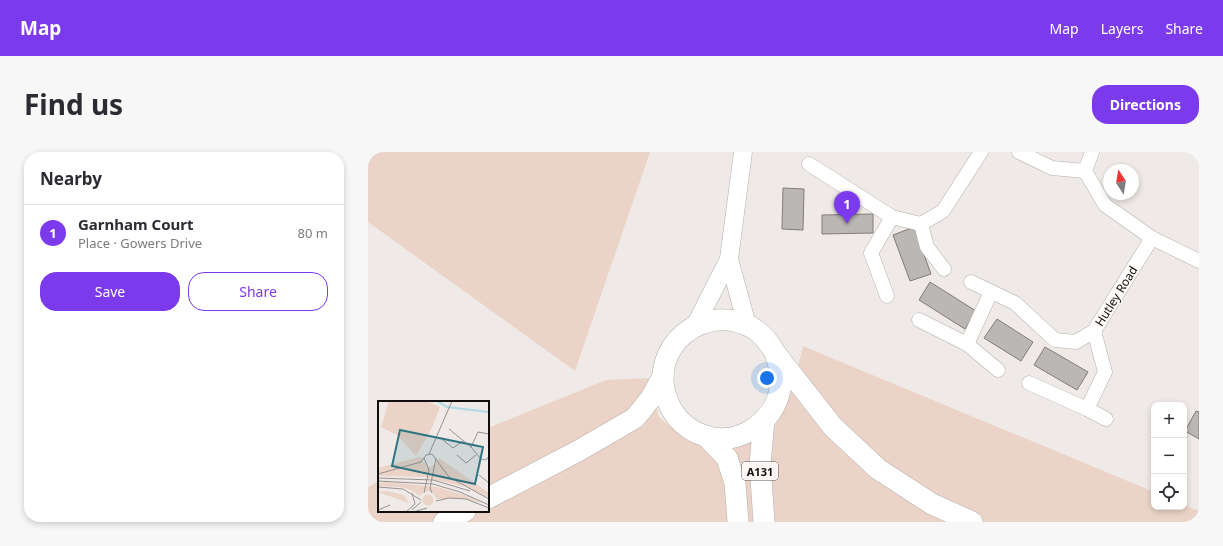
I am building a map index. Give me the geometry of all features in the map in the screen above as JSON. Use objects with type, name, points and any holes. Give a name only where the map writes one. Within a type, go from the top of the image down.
[{"type":"highway","points":[[489,497],[578,452],[635,418],[651,398],[662,376],[671,348],[681,336],[695,326],[711,321],[722,320],[740,322],[762,335],[834,427],[878,469],[932,504],[972,522]]},
{"type":"highway","points":[[662,376],[664,392],[672,412],[684,424],[693,431],[706,436],[715,438],[730,438],[753,429],[764,420],[774,407],[780,389],[781,373],[775,353]]},
{"type":"highway","name":"A131","points":[[764,420],[760,464],[764,522]]},
{"type":"highway","name":"A131","points":[[706,436],[727,458],[735,483],[738,522]]},
{"type":"highway","points":[[444,522],[462,512]]},
{"type":"main road","points":[[695,326],[729,258],[743,152]]},
{"type":"main road","points":[[729,258],[747,325]]},
{"type":"street","points":[[809,164],[892,217],[921,224],[943,211],[981,152]]},
{"type":"street","points":[[1019,152],[1052,168],[1085,171]]},
{"type":"street","points":[[1085,171],[1092,152]]},
{"type":"street","points":[[1085,171],[1105,205],[1152,238],[1199,261]]},
{"type":"street","points":[[887,296],[871,253],[892,217]]},
{"type":"street","points":[[921,224],[927,246],[944,269]]},
{"type":"street","name":"Hutley Road","points":[[970,282],[1014,303],[1055,340],[1076,342],[1094,332],[1152,238]]},
{"type":"street","points":[[967,344],[991,292]]},
{"type":"street","points":[[919,320],[967,344],[998,370]]},
{"type":"street","points":[[1087,409],[1105,372],[1094,332]]},
{"type":"street","points":[[1029,383],[1106,419]]},
{"type":"shaded area","points":[[368,152],[650,152],[575,371],[368,222]]},
{"type":"shaded area","points":[[803,346],[1151,491],[1151,510],[1187,510],[1187,506],[1199,511],[1199,522],[368,522],[368,487],[378,482],[378,512],[489,512],[489,428],[606,380],[648,378],[659,417],[685,439],[728,449],[775,426],[792,391]]},
{"type":"building","points":[[783,188],[804,189],[803,230],[782,229]]},
{"type":"building","points":[[873,214],[873,233],[822,234],[822,215]]},
{"type":"building","points":[[914,227],[931,274],[910,281],[893,235]]},
{"type":"building","points":[[930,282],[976,311],[965,329],[919,300]]},
{"type":"building","points":[[997,319],[1033,342],[1021,361],[984,338]]},
{"type":"building","points":[[1045,347],[1088,372],[1077,390],[1034,365]]},
{"type":"building","points":[[1196,411],[1199,412],[1199,439],[1187,432],[1187,427]]},
{"type":"place","name":"Garnham Court","points":[[847,224]]}]
